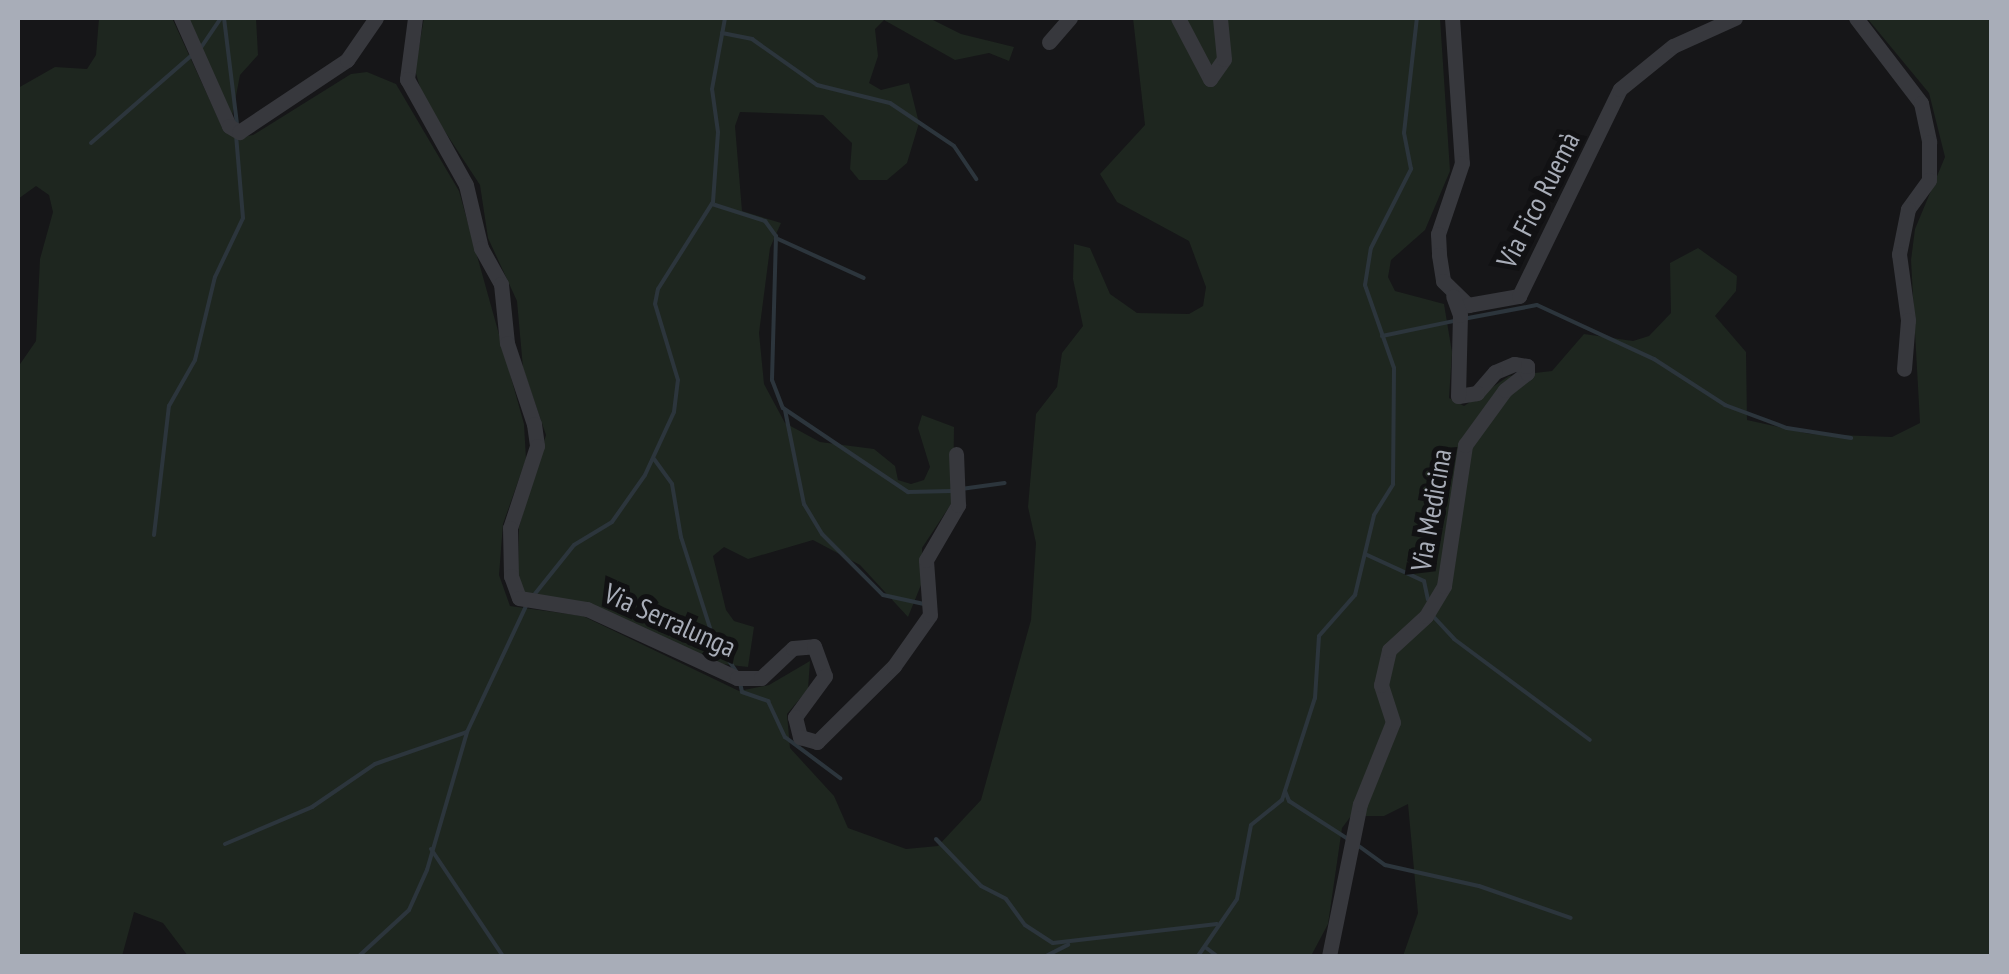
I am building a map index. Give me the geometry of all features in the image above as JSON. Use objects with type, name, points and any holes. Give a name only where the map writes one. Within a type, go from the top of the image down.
[{"type":"street","points":[[180,18],[229,126],[238,132],[346,60],[376,18]]},
{"type":"street","name":"Via Serralunga","points":[[415,18],[408,79],[466,184],[481,248],[501,284],[511,362],[534,424],[537,446],[510,528],[511,576],[519,598],[587,609],[737,678],[761,678],[792,648],[814,646],[825,676],[795,718],[800,737],[817,742],[894,666],[930,616],[926,560],[958,506],[956,454]]},
{"type":"street","points":[[1049,42],[1070,18]]},
{"type":"street","points":[[1178,18],[1210,78],[1224,59],[1220,18]]},
{"type":"street","points":[[1452,18],[1462,163],[1438,245],[1443,281],[1453,296]]},
{"type":"street","name":"Via Fico Ruemà","points":[[1453,296],[1468,305],[1515,301],[1610,101],[1672,46],[1735,18]]},
{"type":"street","points":[[1856,18],[1920,104],[1929,142],[1929,180],[1908,209],[1898,254],[1908,320],[1904,368]]},
{"type":"street","name":"Via Medicina","points":[[1328,956],[1360,804],[1393,722],[1380,684],[1389,650],[1426,616],[1444,586],[1465,445],[1505,390],[1527,374],[1527,366],[1514,364],[1496,372],[1477,393],[1458,396],[1460,315],[1453,296]]},
{"type":"shaded area","points":[[99,18],[172,18],[224,131],[237,138],[253,135],[351,74],[367,72],[396,84],[459,191],[524,424],[526,459],[503,524],[499,575],[510,606],[583,616],[739,691],[769,685],[810,661],[808,689],[787,714],[790,748],[834,796],[848,828],[906,849],[938,846],[981,800],[1031,620],[1036,543],[1028,507],[1036,414],[1057,387],[1062,353],[1083,326],[1073,279],[1074,244],[1090,248],[1110,294],[1137,313],[1189,314],[1203,306],[1206,287],[1189,241],[1117,202],[1100,174],[1145,125],[1133,18],[1440,18],[1450,171],[1425,230],[1391,260],[1388,277],[1395,291],[1444,304],[1452,352],[1449,398],[1464,406],[1509,376],[1552,371],[1584,334],[1633,341],[1649,336],[1671,313],[1670,263],[1698,248],[1737,276],[1736,291],[1715,316],[1746,352],[1747,420],[1810,434],[1892,437],[1920,423],[1911,260],[1915,229],[1945,157],[1929,93],[1867,18],[1991,18],[1991,956],[1403,956],[1418,913],[1408,804],[1384,816],[1351,816],[1342,828],[1328,924],[1311,956],[188,956],[163,923],[134,912],[122,956],[18,956],[18,367],[36,341],[40,259],[53,212],[49,195],[36,186],[18,199],[18,88],[55,67],[87,69],[96,55]]},
{"type":"shaded area","points":[[188,18],[256,18],[258,55],[240,75],[232,117]]},
{"type":"shaded area","points":[[424,18],[929,18],[961,34],[1014,47],[1009,61],[989,53],[955,60],[884,20],[875,29],[878,56],[869,83],[881,90],[909,83],[919,123],[907,163],[887,180],[859,180],[850,169],[852,143],[823,115],[740,112],[735,126],[742,211],[781,223],[770,248],[759,333],[764,384],[785,423],[820,442],[874,449],[895,466],[898,480],[911,484],[924,480],[930,467],[918,428],[922,415],[954,427],[953,501],[922,548],[923,580],[908,617],[860,565],[813,540],[748,559],[724,547],[713,556],[726,610],[734,621],[754,627],[748,667],[722,664],[525,593],[518,575],[519,527],[546,435],[523,368],[517,301],[488,238],[480,185],[423,98],[415,70]]},
{"type":"waterway","points":[[200,49],[221,18]]},
{"type":"waterway","points":[[224,18],[237,124]]},
{"type":"waterway","points":[[534,595],[574,545],[612,522],[645,475],[674,412],[678,380],[655,304],[658,289],[713,202],[718,132],[712,89],[725,18]]},
{"type":"waterway","points":[[1198,956],[1237,899],[1251,825],[1282,800],[1315,698],[1319,636],[1355,595],[1374,515],[1393,484],[1394,368],[1365,285],[1371,248],[1411,169],[1404,133],[1417,18]]},
{"type":"waterway","points":[[722,33],[752,39],[817,85],[890,103],[954,146],[976,179]]},
{"type":"waterway","points":[[91,143],[192,55]]},
{"type":"waterway","points":[[154,535],[169,406],[195,360],[215,277],[243,218],[236,134]]},
{"type":"waterway","points":[[712,204],[765,221],[776,236],[772,380],[783,408],[908,492],[952,491]]},
{"type":"waterway","points":[[778,239],[864,278]]},
{"type":"waterway","points":[[1463,319],[1537,305],[1654,359],[1725,405],[1787,428],[1851,438]]},
{"type":"waterway","points":[[1382,336],[1454,321]]},
{"type":"waterway","points":[[785,410],[804,504],[822,534],[883,595],[924,604]]},
{"type":"waterway","points":[[654,459],[672,484],[681,537],[713,637],[738,674]]},
{"type":"waterway","points":[[961,489],[1005,483]]},
{"type":"waterway","points":[[1365,554],[1424,581],[1428,600]]},
{"type":"waterway","points":[[359,956],[409,910],[427,870],[467,732],[528,602]]},
{"type":"waterway","points":[[1431,614],[1454,639],[1590,740]]},
{"type":"waterway","points":[[740,683],[742,692],[768,701],[785,737],[840,778]]},
{"type":"waterway","points":[[225,844],[312,807],[375,764],[467,732]]},
{"type":"waterway","points":[[1285,791],[1289,801],[1348,839]]},
{"type":"waterway","points":[[936,839],[981,886],[1006,899],[1025,925],[1053,943],[1217,924]]},
{"type":"waterway","points":[[1356,844],[1385,865],[1479,886],[1571,918]]},
{"type":"waterway","points":[[431,849],[503,956]]},
{"type":"waterway","points":[[1046,956],[1068,945]]},
{"type":"waterway","points":[[1205,947],[1217,956]]}]
